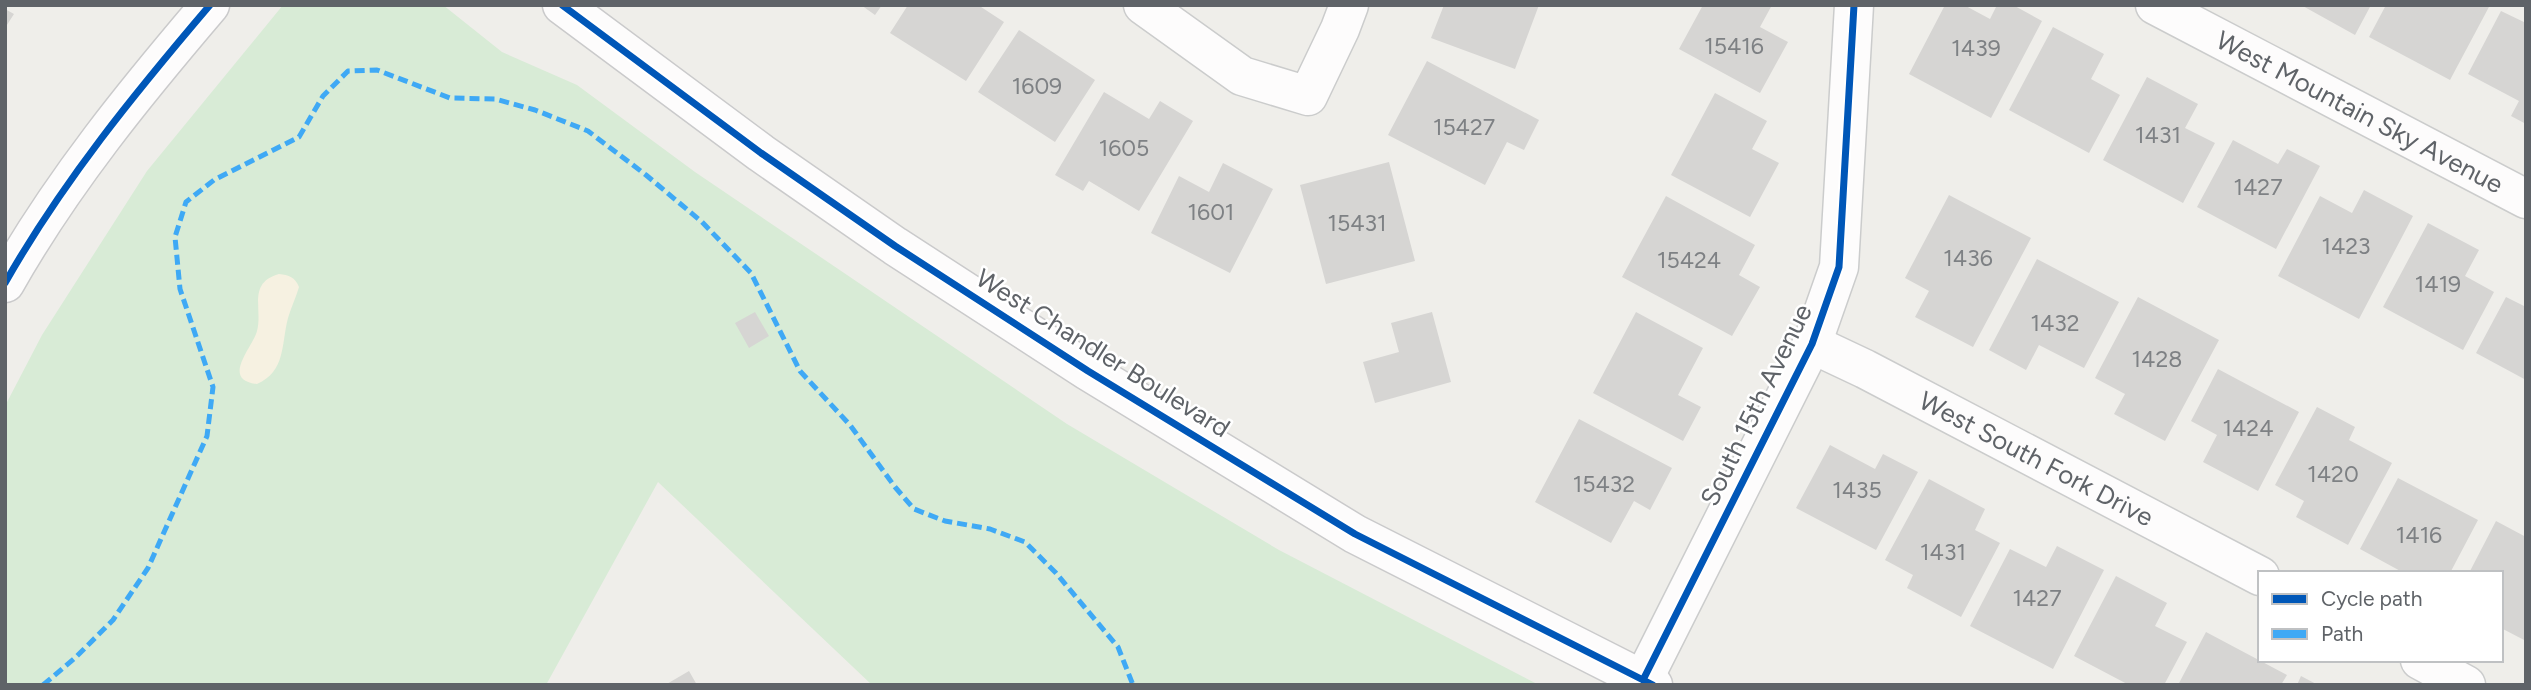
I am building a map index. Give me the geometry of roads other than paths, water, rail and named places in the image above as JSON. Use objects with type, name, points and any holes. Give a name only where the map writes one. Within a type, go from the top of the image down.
[{"type":"street","points":[[5,283],[63,191],[128,101],[210,5]]},
{"type":"street","name":"West Chandler Boulevard","points":[[562,5],[761,153],[894,246],[1088,371],[1355,534],[1648,682]]},
{"type":"street","points":[[1143,5],[1242,76],[1308,96],[1349,5]]},
{"type":"street","name":"South 15th Avenue","points":[[1648,682],[1812,344],[1839,267],[1854,5]]},
{"type":"street","name":"West Mountain Sky Avenue","points":[[2155,5],[2526,199]]},
{"type":"street","name":"West South Fork Drive","points":[[1812,344],[1865,369],[2258,575]]},
{"type":"street","points":[[2424,662],[2466,685]]}]
